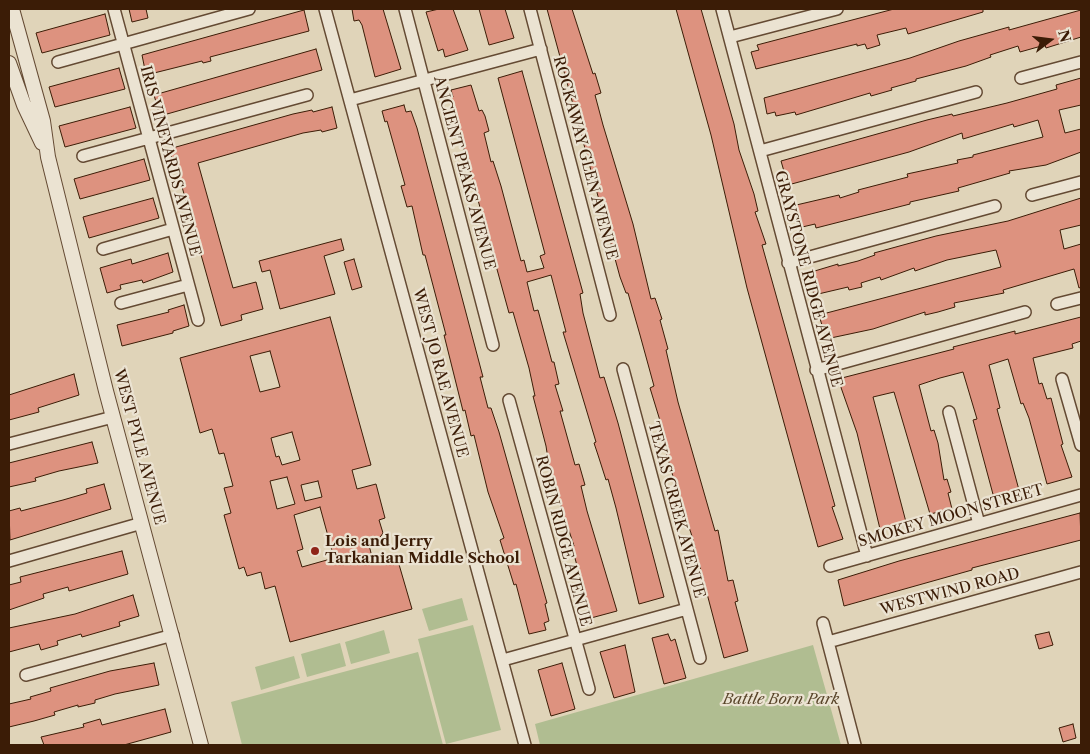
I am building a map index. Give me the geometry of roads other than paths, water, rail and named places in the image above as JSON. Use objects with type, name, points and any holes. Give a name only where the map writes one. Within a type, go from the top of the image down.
[{"type":"street","name":"WEST PYLE AVENUE","points":[[12,9],[43,121],[48,157],[113,417],[201,745]]},
{"type":"street","name":"IRIS VINEYARDS AVENUE","points":[[114,9],[198,320]]},
{"type":"street","points":[[58,62],[249,9]]},
{"type":"street","name":"WEST JO RAE AVENUE","points":[[325,9],[525,745]]},
{"type":"street","name":"ANCIENT PEAKS AVENUE","points":[[405,9],[493,345]]},
{"type":"street","name":"ROCKAWAY GLEN AVENUE","points":[[530,9],[610,315]]},
{"type":"street","name":"GRAYSTONE RIDGE AVENUE","points":[[722,9],[816,370],[867,556]]},
{"type":"street","points":[[730,37],[837,9]]},
{"type":"street","points":[[350,100],[541,49]]},
{"type":"street","points":[[1021,78],[1081,62]]},
{"type":"street","name":"WEST PYLE AVENUE","points":[[9,63],[24,105],[48,157]]},
{"type":"street","points":[[760,151],[976,92]]},
{"type":"street","points":[[84,156],[306,95]]},
{"type":"street","points":[[1032,195],[1081,182]]},
{"type":"street","points":[[788,263],[995,206]]},
{"type":"street","points":[[104,249],[173,229]]},
{"type":"street","points":[[121,303],[188,285]]},
{"type":"street","points":[[1057,304],[1081,298]]},
{"type":"street","points":[[816,370],[1024,312]]},
{"type":"street","name":"TEXAS CREEK AVENUE","points":[[623,369],[700,658]]},
{"type":"street","points":[[1062,379],[1081,445]]},
{"type":"street","name":"ROBIN RIDGE AVENUE","points":[[510,400],[589,689]]},
{"type":"street","points":[[949,412],[979,524]]},
{"type":"street","points":[[9,444],[113,417]]},
{"type":"street","name":"SMOKEY MOON STREET","points":[[830,566],[1081,496]]},
{"type":"street","points":[[9,561],[142,523]]},
{"type":"street","name":"WESTWIND ROAD","points":[[828,642],[1081,572]]},
{"type":"street","points":[[503,660],[687,609]]},
{"type":"street","points":[[822,623],[855,745]]},
{"type":"street","points":[[26,675],[173,636]]},
{"type":"place","name":"Lois and Jerry Tarkanian Middle School","points":[[315,551]]},
{"type":"park label","name":"Battle Born Park","points":[[781,700]]}]
